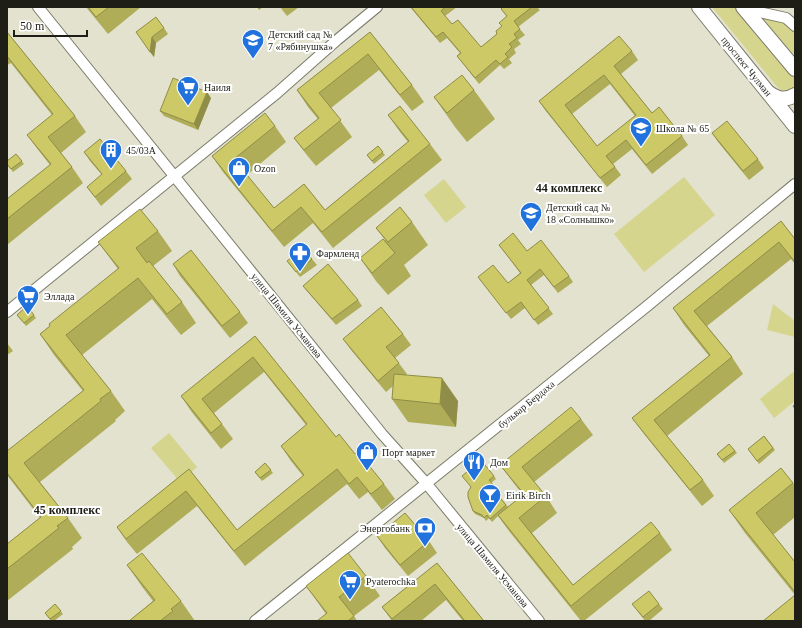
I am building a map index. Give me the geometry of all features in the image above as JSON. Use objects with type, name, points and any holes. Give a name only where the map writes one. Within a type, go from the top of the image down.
[{"type":"main road","name":"проспект Чулман","points":[[699,7],[795,126]]},
{"type":"main road","points":[[744,8],[795,69]]},
{"type":"main road","points":[[768,93],[784,99],[795,95]]},
{"type":"street","name":"улица Шамиля Усманова","points":[[38,7],[382,434],[426,483],[539,621]]},
{"type":"street","points":[[7,312],[277,93],[377,7]]},
{"type":"street","points":[[744,8],[786,18],[795,26]]},
{"type":"street","name":"бульвар Бердаха","points":[[255,621],[646,308],[795,184]]},
{"type":"shaded area","points":[[712,7],[737,7],[795,77],[794,87],[786,91],[778,88]]},
{"type":"shaded area","points":[[762,17],[780,21],[791,29],[794,33],[796,44],[795,55],[775,37],[760,19]]},
{"type":"shaded area","points":[[684,177],[715,215],[644,272],[614,234]]},
{"type":"shaded area","points":[[444,179],[466,207],[446,223],[424,195]]},
{"type":"shaded area","points":[[773,304],[795,321],[795,337],[767,330]]},
{"type":"shaded area","points":[[793,372],[795,374],[795,401],[774,418],[760,399]]},
{"type":"shaded area","points":[[169,433],[197,467],[180,482],[151,448]]},
{"type":"building","points":[[88,7],[109,7],[96,17]]},
{"type":"building","points":[[411,7],[445,7],[441,11],[452,24],[458,20],[481,47],[497,34],[496,31],[502,26],[499,23],[507,16],[501,9],[503,7],[532,7],[514,21],[520,29],[514,34],[517,38],[509,44],[512,47],[505,54],[508,57],[500,64],[496,60],[475,78],[457,56],[461,53],[443,32],[436,37]]},
{"type":"building","points":[[156,17],[164,28],[152,37],[150,52],[136,32]]},
{"type":"building","points":[[7,32],[75,116],[48,137],[72,167],[7,219],[7,199],[51,164],[27,135],[53,114],[7,56]]},
{"type":"building","points":[[370,32],[412,85],[400,95],[368,54],[319,93],[341,120],[304,150],[294,138],[319,118],[297,90]]},
{"type":"building","points":[[619,36],[632,51],[614,66],[652,113],[659,107],[682,136],[646,165],[626,140],[606,156],[615,167],[600,178],[539,101]],"holes":[[[604,75],[636,115],[597,146],[565,105]]]},
{"type":"building","points":[[462,75],[474,90],[447,113],[434,97]]},
{"type":"building","name":"Наиля","points":[[173,78],[207,92],[194,124],[160,111]]},
{"type":"building","points":[[400,106],[430,144],[322,232],[301,207],[272,231],[212,156],[265,113],[275,126],[234,159],[274,208],[304,184],[325,210],[409,141],[388,115]]},
{"type":"building","points":[[727,121],[758,159],[743,171],[712,133]]},
{"type":"building","points":[[100,139],[126,171],[95,197],[87,187],[102,174],[84,152]]},
{"type":"building","points":[[378,146],[383,152],[372,161],[367,155]]},
{"type":"building","points":[[16,154],[22,161],[11,169],[7,164],[7,161]]},
{"type":"building","points":[[400,207],[412,222],[388,242],[376,228]]},
{"type":"building","points":[[140,209],[158,231],[136,248],[147,263],[149,261],[182,302],[167,314],[138,278],[66,335],[111,391],[100,399],[101,401],[24,463],[68,518],[57,526],[59,528],[7,569],[7,544],[41,517],[7,473],[7,451],[84,390],[40,334],[50,326],[49,324],[119,268],[98,242]]},
{"type":"building","points":[[781,221],[795,239],[795,262],[779,242],[694,311],[732,357],[654,420],[703,480],[690,490],[632,418],[710,355],[673,308]]},
{"type":"building","points":[[513,233],[527,251],[541,240],[569,276],[554,287],[540,269],[527,280],[549,308],[534,320],[521,302],[506,313],[478,277],[493,265],[508,283],[521,273],[499,245]]},
{"type":"building","points":[[383,239],[395,253],[372,273],[360,258]]},
{"type":"building","points":[[303,249],[312,259],[296,272],[287,261]]},
{"type":"building","points":[[191,250],[240,312],[222,326],[173,264]]},
{"type":"building","points":[[328,264],[358,300],[332,319],[303,286]]},
{"type":"building","points":[[27,306],[34,315],[24,323],[17,315]]},
{"type":"building","points":[[381,307],[403,334],[386,347],[399,363],[378,381],[343,339]]},
{"type":"building","points":[[255,336],[336,437],[339,434],[355,454],[358,452],[384,484],[371,494],[357,477],[349,484],[337,469],[234,551],[186,491],[126,539],[117,527],[189,469],[237,530],[304,475],[281,446],[307,424],[253,357],[202,399],[222,424],[211,433],[181,396]]},
{"type":"building","points":[[394,374],[442,378],[440,404],[392,399]]},
{"type":"building","points":[[571,407],[581,419],[522,467],[546,496],[519,518],[573,585],[651,522],[660,533],[571,606],[498,515],[524,494],[500,465]]},
{"type":"building","points":[[764,436],[773,448],[757,461],[748,449]]},
{"type":"building","points":[[729,444],[735,451],[722,460],[717,454]]},
{"type":"building","points":[[481,460],[494,476],[489,480],[494,486],[492,488],[506,505],[490,519],[487,515],[484,518],[482,515],[473,511],[468,497],[468,492],[471,487],[462,476]]},
{"type":"building","points":[[265,463],[271,470],[260,478],[255,472]]},
{"type":"building","points":[[781,468],[793,483],[756,513],[795,562],[795,592],[729,510]]},
{"type":"building","points":[[405,513],[429,541],[400,565],[377,536]]},
{"type":"building","points":[[142,553],[181,601],[171,609],[173,611],[160,621],[129,621],[155,600],[127,565]]},
{"type":"building","points":[[348,553],[366,576],[339,597],[354,616],[348,621],[317,621],[327,613],[306,586]]},
{"type":"building","points":[[437,563],[484,621],[465,621],[435,584],[392,619],[382,607]]},
{"type":"building","points":[[649,591],[659,604],[643,617],[632,604]]},
{"type":"building","points":[[795,595],[795,619],[793,621],[763,621]]},
{"type":"building","points":[[55,604],[61,611],[50,619],[45,613]]},
{"type":"place","name":"Детский сад № 7 «Рябинушка»","points":[[253,60]]},
{"type":"place","name":"Наиля","points":[[188,106]]},
{"type":"place","name":"Школа № 65","points":[[641,148]]},
{"type":"place","name":"45/03А","points":[[111,170]]},
{"type":"place","name":"Ozon","points":[[239,188]]},
{"type":"place","name":"Детский сад № 18 «Солнышко»","points":[[531,232]]},
{"type":"place","name":"Фармленд","points":[[300,272]]},
{"type":"place","name":"Эллада","points":[[28,316]]},
{"type":"place","name":"Порт маркет","points":[[367,472]]},
{"type":"place","name":"Дом","points":[[474,482]]},
{"type":"place","name":"Eirik Birch","points":[[490,514]]},
{"type":"place","name":"Энергобанк","points":[[425,548]]},
{"type":"place","name":"Pyaterochka","points":[[350,600]]},
{"type":"district","name":"44 комплекс","points":[[569,188]]},
{"type":"district","name":"45 комплекс","points":[[67,510]]}]
